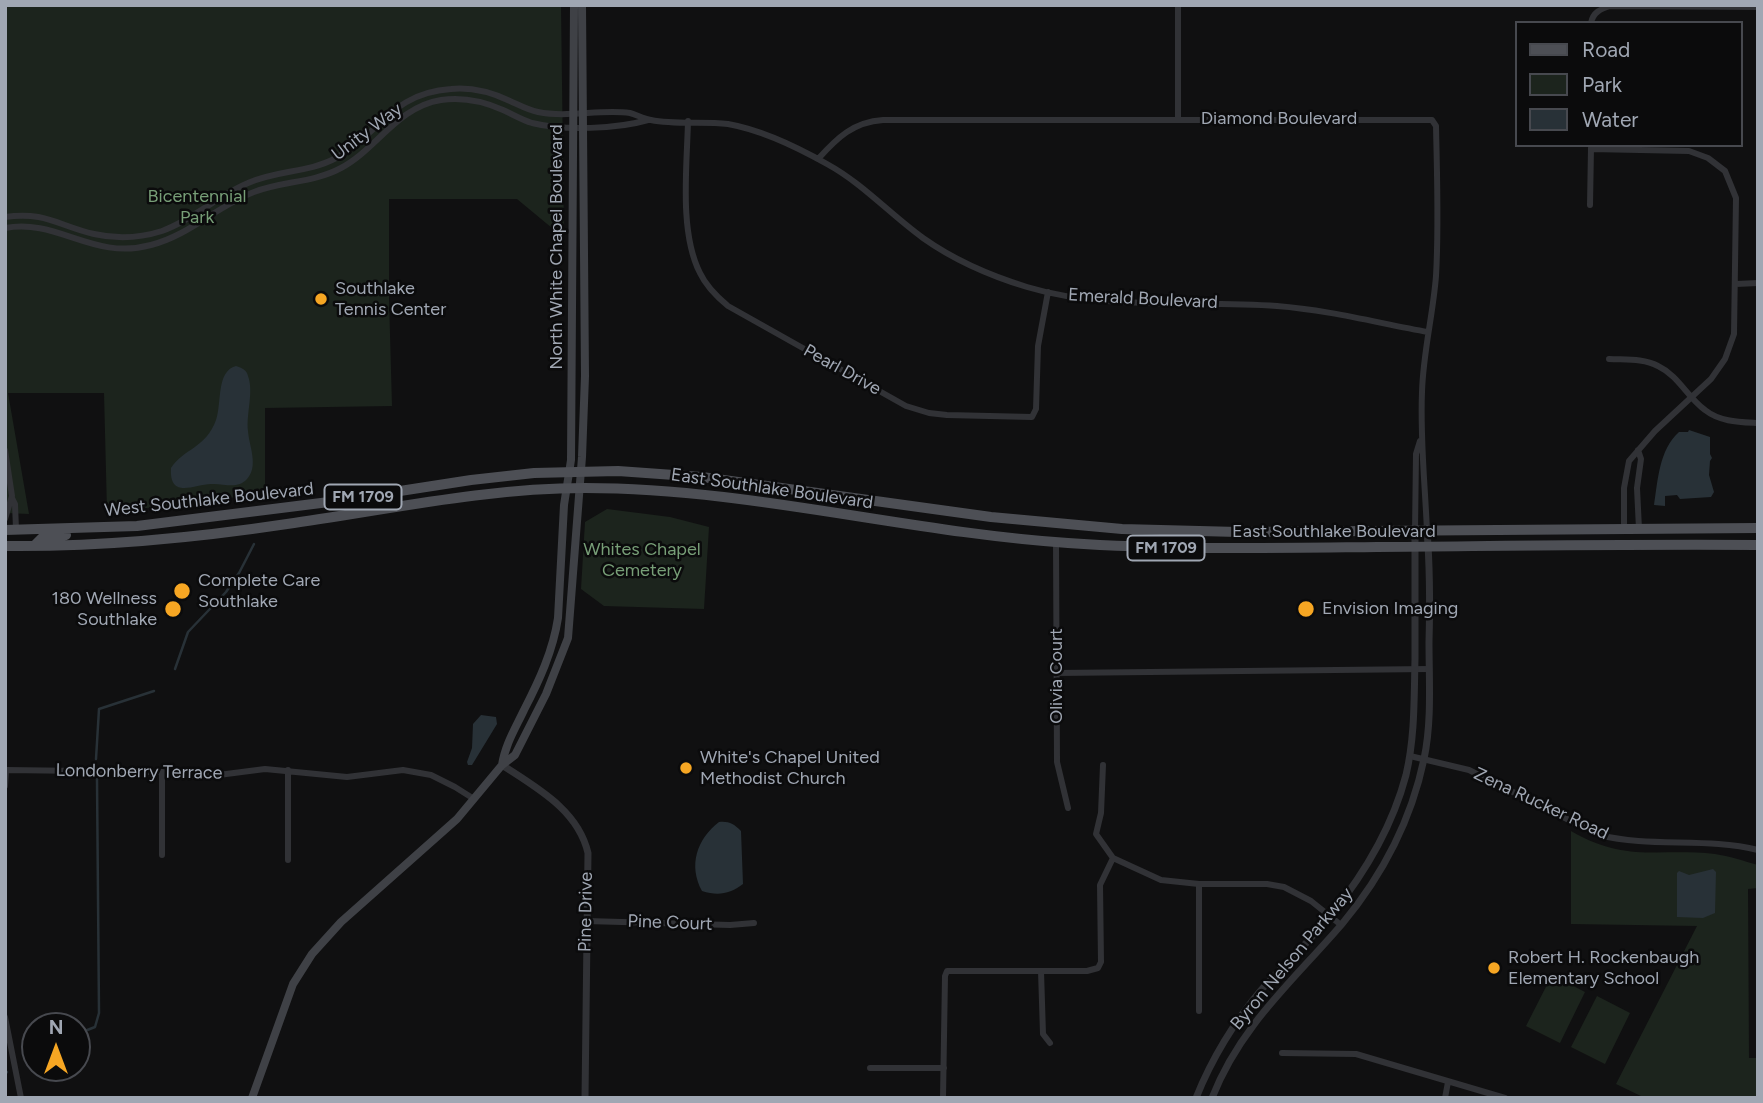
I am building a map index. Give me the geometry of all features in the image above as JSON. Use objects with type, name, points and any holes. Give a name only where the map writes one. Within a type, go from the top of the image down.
[{"type":"main road","name":"North White Chapel Boulevard","points":[[252,1098],[293,984],[312,954],[341,922],[438,837],[502,765],[515,755],[534,720],[568,638],[581,471],[585,376],[574,5]]},
{"type":"main road","name":"North White Chapel Boulevard","points":[[578,114],[582,5]]},
{"type":"main road","name":"North White Chapel Boulevard","points":[[502,765],[505,749],[535,689],[555,635],[571,460],[579,126]]},
{"type":"main road","name":"West Southlake Boulevard","points":[[11,530],[147,525],[323,503],[481,478],[581,471]]},
{"type":"main road","name":"East Southlake Boulevard","points":[[581,471],[657,473],[775,486],[991,517],[1122,529],[1226,532],[1758,528]]},
{"type":"main road","points":[[771,503],[775,486]]},
{"type":"main road","name":"West Southlake Boulevard","points":[[5,546],[133,542],[201,535],[473,496],[579,488]]},
{"type":"main road","name":"East Southlake Boulevard","points":[[579,488],[679,491],[1002,537],[1056,542],[1202,548],[1758,545]]},
{"type":"main road","points":[[34,546],[42,538],[68,534],[79,529]]},
{"type":"main road","points":[[1056,542],[1071,531],[1115,532],[1122,529]]},
{"type":"main road","points":[[5,537],[11,530]]},
{"type":"street","points":[[1178,5],[1178,118]]},
{"type":"street","points":[[1591,21],[1597,12],[1610,6],[1758,7]]},
{"type":"street","name":"Unity Way","points":[[5,217],[26,215],[48,218],[104,236],[150,234],[183,222],[224,194],[251,182],[270,175],[303,171],[327,162],[353,147],[398,106],[432,92],[474,90],[499,96],[538,112],[578,114]]},
{"type":"street","points":[[432,92],[434,102]]},
{"type":"street","name":"Unity Way","points":[[5,228],[36,227],[82,243],[110,248],[150,246],[176,237],[247,194],[318,178],[341,168],[361,155],[400,118],[434,102],[474,101],[494,106],[530,122],[579,126]]},
{"type":"street","name":"Emerald Boulevard","points":[[578,114],[629,113],[650,120]]},
{"type":"street","name":"Diamond Boulevard","points":[[818,159],[835,140],[851,128],[870,120],[1178,118],[1434,122],[1436,278],[1422,389],[1421,440],[1427,531]]},
{"type":"street","name":"Emerald Boulevard","points":[[579,126],[631,125],[650,120],[729,125],[750,130],[818,159],[845,175],[925,240],[952,256],[1006,280],[1048,292],[1132,302],[1280,306],[1428,332]]},
{"type":"street","name":"Pearl Drive","points":[[688,121],[689,230],[695,260],[708,286],[727,306],[906,406],[947,415],[1032,417],[1036,409],[1036,361],[1048,292]]},
{"type":"street","points":[[1590,205],[1591,147],[1689,151],[1708,158],[1725,172],[1736,198],[1734,334],[1725,359],[1711,379],[1655,431],[1629,461],[1625,474],[1624,529]]},
{"type":"street","points":[[1736,284],[1758,283]]},
{"type":"street","points":[[1609,359],[1656,364],[1679,380],[1703,409],[1713,415],[1727,420],[1758,423]]},
{"type":"street","name":"Diamond Boulevard","points":[[1415,531],[1416,454],[1421,440]]},
{"type":"street","points":[[5,450],[15,504],[11,530]]},
{"type":"street","points":[[1639,450],[1639,529]]},
{"type":"street","points":[[5,519],[12,496]]},
{"type":"street","name":"Byron Nelson Parkway","points":[[1196,1098],[1212,1063],[1236,1022],[1330,917],[1372,859],[1400,795],[1414,730],[1415,531]]},
{"type":"street","name":"Byron Nelson Parkway","points":[[1212,1098],[1241,1041],[1262,1012],[1364,897],[1395,846],[1424,758],[1429,670],[1427,531]]},
{"type":"street","name":"Olivia Court","points":[[1056,542],[1057,762],[1068,808]]},
{"type":"street","points":[[1057,673],[1429,670]]},
{"type":"street","name":"Zena Rucker Road","points":[[1410,756],[1469,770],[1600,835],[1622,841],[1726,844],[1758,850]]},
{"type":"street","name":"Pine Drive","points":[[502,765],[563,809],[579,829],[587,853],[585,1098]]},
{"type":"street","points":[[1102,765],[1101,813],[1096,834],[1113,858],[1161,880],[1284,887],[1311,901],[1341,925]]},
{"type":"street","points":[[5,786],[6,769]]},
{"type":"street","name":"Londonberry Terrace","points":[[6,769],[162,772],[203,777],[265,769],[347,777],[403,769],[431,775],[474,799]]},
{"type":"street","points":[[288,770],[288,860]]},
{"type":"street","points":[[162,772],[162,855]]},
{"type":"street","points":[[1382,839],[1395,846]]},
{"type":"street","points":[[943,1098],[947,971],[1087,971],[1098,968],[1101,962],[1100,885],[1113,858]]},
{"type":"street","points":[[1199,884],[1199,1012]]},
{"type":"street","name":"Pine Court","points":[[586,921],[730,925],[754,923]]},
{"type":"street","points":[[1041,971],[1043,1034],[1050,1042]]},
{"type":"street","points":[[5,1017],[21,1098]]},
{"type":"street","points":[[1282,1053],[1356,1054],[1505,1098]]},
{"type":"street","points":[[870,1068],[944,1068]]},
{"type":"street","points":[[1445,1098],[1448,1082]]},
{"type":"green space","name":"Bicentennial Park","points":[[5,5],[561,5],[564,238],[517,199],[389,199],[392,406],[265,408],[265,491],[200,504],[107,511],[104,393],[8,393],[29,514],[5,513]]},
{"type":"green space","name":"Whites Chapel Cemetery","points":[[607,509],[670,517],[709,527],[704,609],[604,606],[581,589],[585,522]]},
{"type":"green space","points":[[1571,831],[1591,841],[1625,851],[1715,854],[1758,865],[1758,888],[1748,889],[1749,1058],[1758,1058],[1758,1098],[1645,1098],[1616,1084],[1697,926],[1571,924]]},
{"type":"green space","points":[[1552,975],[1585,992],[1560,1043],[1526,1026]]},
{"type":"green space","points":[[1597,996],[1630,1013],[1605,1064],[1571,1047]]},
{"type":"water","points":[[236,366],[245,371],[250,382],[248,424],[253,462],[251,474],[235,485],[179,487],[171,478],[171,468],[212,429],[218,413],[222,381],[225,374]]},
{"type":"water","points":[[1689,430],[1710,437],[1712,458],[1709,475],[1714,492],[1711,497],[1680,499],[1677,495],[1665,496],[1665,506],[1654,505],[1660,466],[1667,447],[1679,432]]},
{"type":"water","points":[[481,715],[496,717],[497,724],[472,765],[468,765],[473,724]]},
{"type":"water","points":[[719,822],[736,826],[741,831],[743,884],[729,892],[713,893],[702,891],[695,862],[700,844]]},
{"type":"water","points":[[1713,869],[1716,872],[1715,913],[1703,918],[1677,917],[1677,873],[1679,871],[1689,875]]},
{"type":"waterway","points":[[175,669],[188,632],[226,592],[254,544]]},
{"type":"waterway","points":[[96,759],[99,709],[154,691]]},
{"type":"waterway","points":[[91,1029],[95,1027],[99,1013],[97,779]]},
{"type":"place","name":"Southlake Tennis Center","points":[[321,299]]},
{"type":"place","name":"Complete Care Southlake","points":[[182,591]]},
{"type":"place","name":"180 Wellness Southlake","points":[[173,609]]},
{"type":"place","name":"Envision Imaging","points":[[1306,609]]},
{"type":"place","name":"White's Chapel United Methodist Church","points":[[686,768]]},
{"type":"place","name":"Robert H. Rockenbaugh Elementary School","points":[[1494,968]]}]
